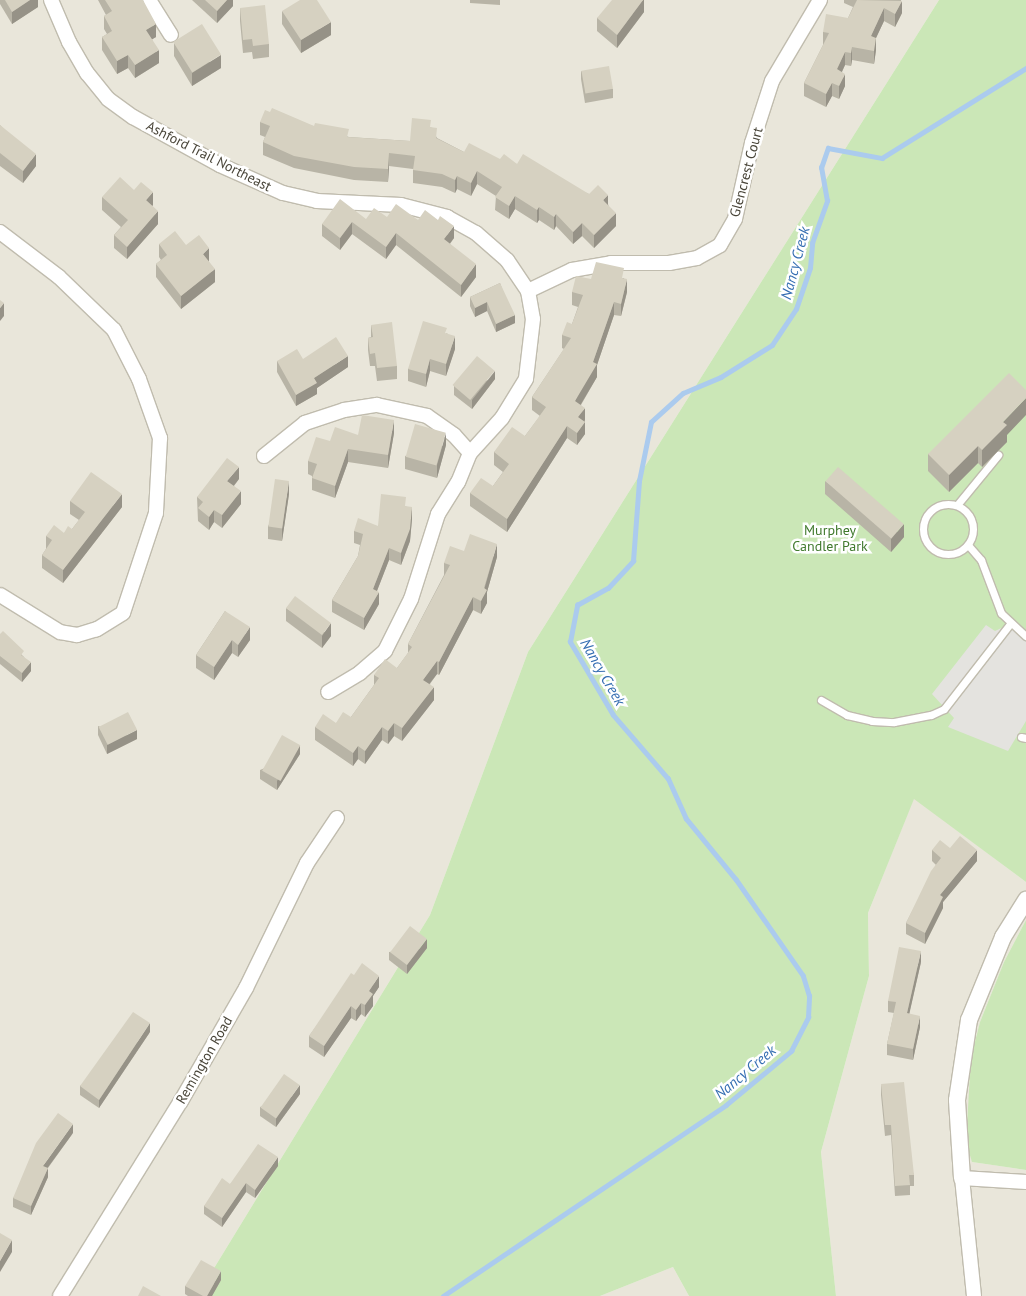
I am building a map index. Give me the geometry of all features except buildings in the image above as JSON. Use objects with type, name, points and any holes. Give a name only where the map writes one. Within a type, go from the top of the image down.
[{"type":"street","name":"Ashford Trail Northeast","points":[[51,0],[69,42],[87,73],[108,99],[133,117],[229,169],[283,193],[317,201],[401,205],[447,217],[476,233],[507,260],[528,291],[533,319],[526,379],[502,418],[470,452],[458,482],[438,514],[411,599],[385,651],[360,672],[328,692]]},
{"type":"street","points":[[149,0],[171,35]]},
{"type":"street","name":"Glencrest Court","points":[[528,291],[572,270],[611,263],[669,263],[697,258],[720,245],[735,219],[752,143],[772,81],[820,0]]},
{"type":"street","points":[[0,232],[59,277],[114,330],[139,379],[160,438],[156,513],[122,614],[97,629],[78,634],[60,632],[0,595]]},
{"type":"street","points":[[264,456],[305,423],[344,410],[377,405],[427,416],[454,436],[470,452]]},
{"type":"street","name":"Remington Road","points":[[60,1296],[191,1085],[246,988],[307,863],[336,818]]},
{"type":"street","points":[[974,1296],[962,1178],[957,1100],[969,1020],[1003,937],[1026,900]]},
{"type":"street","points":[[962,1178],[1026,1182]]},
{"type":"lane","points":[[957,505],[998,455]]},
{"type":"lane","points":[[945,504],[957,505],[968,513],[972,520],[972,538],[968,545],[954,554],[938,552],[926,542],[923,526],[930,512],[945,504]]},
{"type":"lane","points":[[968,545],[981,560],[995,600],[1010,624],[1026,636]]},
{"type":"lane","points":[[821,700],[847,715],[872,720],[894,722],[932,715],[944,708],[1010,624]]},
{"type":"shaded area","points":[[0,0],[939,0],[528,652],[430,915],[197,1296],[0,1296]]},
{"type":"shaded area","points":[[1010,624],[1026,636],[1026,721],[1008,751],[948,727],[954,718],[932,694],[986,625],[995,631]]},
{"type":"shaded area","points":[[914,798],[1026,882],[1026,920],[1004,962],[980,1022],[971,1057],[972,1162],[1026,1170],[1026,1296],[836,1296],[821,1152],[869,976],[868,913]]},
{"type":"shaded area","points":[[673,1267],[689,1296],[600,1296]]},
{"type":"green space","name":"Murphey Candler Park","points":[[939,0],[1026,0],[1026,882],[914,799],[868,913],[869,976],[821,1152],[836,1296],[689,1296],[673,1267],[600,1296],[197,1296],[430,915],[528,652]]},
{"type":"green space","points":[[1026,920],[1026,1170],[972,1162],[966,1142],[971,1057],[980,1022],[1004,962]]},
{"type":"waterway","name":"Nancy Creek","points":[[443,1296],[726,1105],[791,1051],[808,1017],[809,996],[803,976],[736,880],[686,819],[668,779],[613,715],[570,642],[577,605],[608,588],[633,561],[639,481],[651,422],[683,393],[721,377],[772,345],[796,309],[810,268],[812,243],[827,201],[821,168],[828,148],[882,158],[1026,68]]}]
